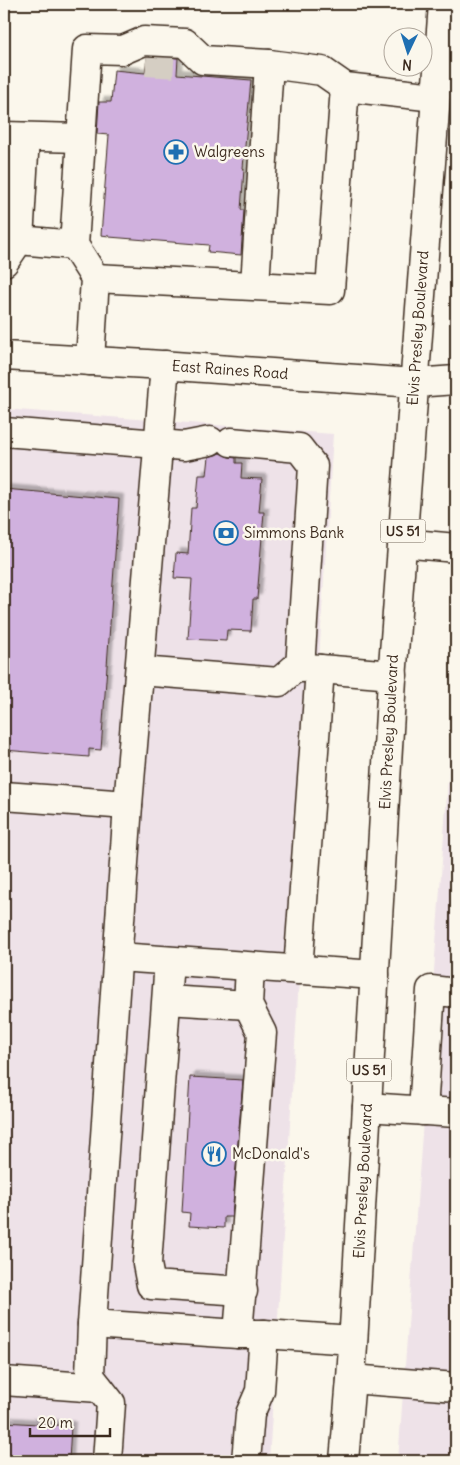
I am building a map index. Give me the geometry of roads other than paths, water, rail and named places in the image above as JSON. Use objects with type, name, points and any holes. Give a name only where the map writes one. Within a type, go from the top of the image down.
[{"type":"main road","name":"Elvis Presley Boulevard","points":[[344,1461],[351,1379],[402,543],[435,97],[447,66],[443,4]]},
{"type":"main road","points":[[90,360],[95,278],[74,245],[87,49],[135,56],[144,40],[185,43],[190,62],[270,64],[322,71],[345,87],[435,97]]},
{"type":"main road","points":[[255,285],[270,64]]},
{"type":"main road","points":[[95,278],[330,290],[345,87]]},
{"type":"main road","points":[[4,262],[19,240],[14,137],[80,138]]},
{"type":"main road","points":[[19,240],[74,245]]},
{"type":"main road","name":"East Raines Road","points":[[4,356],[90,360],[414,383],[456,380]]},
{"type":"main road","points":[[108,1461],[111,1403],[90,1376],[92,1324],[128,805],[164,365]]},
{"type":"main road","points":[[4,432],[184,446],[221,442],[299,448],[312,466],[310,668],[298,970]]},
{"type":"main road","points":[[402,543],[456,548]]},
{"type":"main road","points":[[140,671],[279,682],[296,667],[393,674]]},
{"type":"main road","points":[[4,796],[128,805]]},
{"type":"main road","points":[[118,957],[375,975]]},
{"type":"main road","points":[[169,960],[147,1264],[151,1285],[242,1291]]},
{"type":"main road","points":[[246,1461],[250,1414],[260,1391],[242,1291],[262,1033],[248,1005],[250,967]]},
{"type":"main road","points":[[423,1111],[431,990],[456,993]]},
{"type":"main road","points":[[167,1000],[248,1005]]},
{"type":"main road","points":[[367,1107],[456,1113]]},
{"type":"main road","points":[[92,1324],[353,1340]]},
{"type":"main road","points":[[351,1379],[456,1386]]},
{"type":"main road","points":[[4,1381],[99,1388]]},
{"type":"tunnel","points":[[146,62],[178,64]]},
{"type":"place","name":"Walgreens","points":[[176,152]]},
{"type":"place","name":"Simmons Bank","points":[[226,533]]},
{"type":"place","name":"McDonald's","points":[[214,1154]]}]
